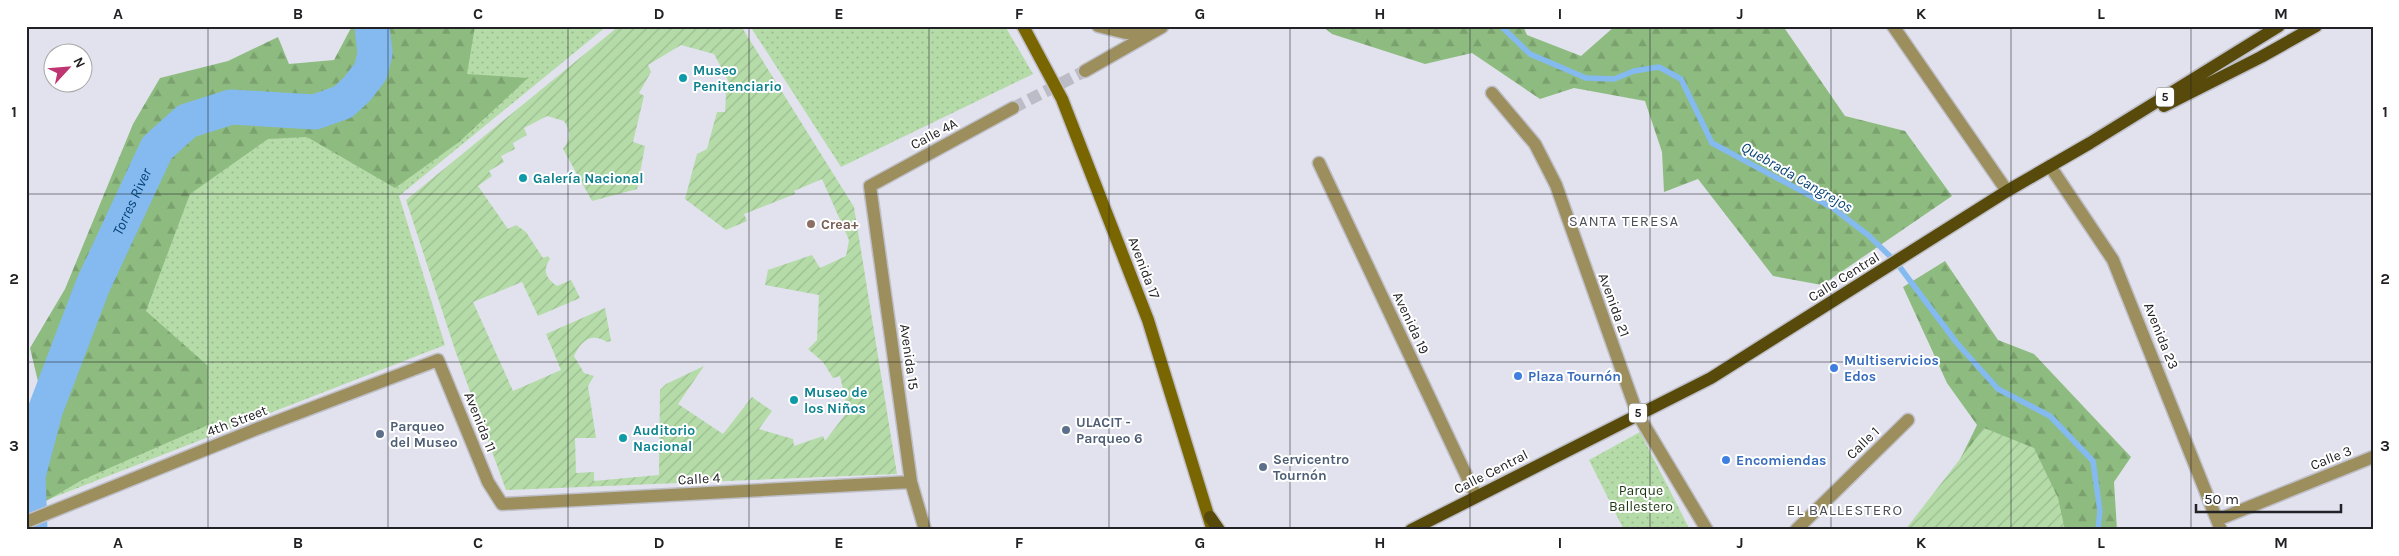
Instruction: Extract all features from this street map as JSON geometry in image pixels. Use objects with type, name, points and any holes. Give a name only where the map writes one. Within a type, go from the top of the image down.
[{"type":"main road","name":"Avenida 17","points":[[1023,26],[1062,99],[1138,294],[1211,523]]},
{"type":"main road","name":"Calle Central","points":[[1411,530],[1637,413],[1711,378],[2007,191],[2090,143],[2279,26]]},
{"type":"main road","points":[[2090,143],[2261,57],[2316,26]]},
{"type":"main road","points":[[1211,523],[1219,530]]},
{"type":"street","points":[[1098,26],[1126,33],[1162,26]]},
{"type":"street","points":[[1085,71],[1162,26]]},
{"type":"street","points":[[1893,26],[2007,191]]},
{"type":"street","name":"Avenida 21","points":[[1492,92],[1535,144],[1556,185],[1637,413],[1707,530]]},
{"type":"street","name":"Calle 4A","points":[[870,186],[1013,108]]},
{"type":"street","name":"Avenida 19","points":[[1319,163],[1476,496]]},
{"type":"street","name":"Avenida 23","points":[[2050,166],[2113,260],[2219,525]]},
{"type":"street","name":"Avenida 15","points":[[870,186],[911,482],[925,530]]},
{"type":"street","name":"Avenida 11","points":[[438,360],[494,495]]},
{"type":"street","name":"4th Street","points":[[26,522],[254,430],[438,360]]},
{"type":"street","name":"Calle 1","points":[[1796,530],[1908,420]]},
{"type":"street","name":"Calle 3","points":[[2219,525],[2373,458]]},
{"type":"street","name":"Calle 4","points":[[494,495],[502,504],[511,505],[911,482]]},
{"type":"green space","points":[[352,26],[475,26],[467,74],[528,78],[459,142],[395,188],[307,137],[268,139],[190,194],[146,311],[208,366],[208,425],[82,480],[29,511],[28,476],[45,411],[30,348],[65,289],[133,124],[160,78],[228,61],[278,37],[289,64],[334,60]]},
{"type":"green space","points":[[382,26],[607,26],[399,196],[445,345],[39,503],[164,156],[328,122]]},
{"type":"green space","points":[[619,26],[741,26],[854,207],[897,474],[506,490],[455,350],[406,200]],"holes":[[[681,45],[714,54],[730,84],[724,87],[726,95],[725,112],[717,112],[707,149],[697,154],[685,199],[726,230],[747,221],[744,214],[795,194],[794,191],[822,179],[849,240],[846,256],[820,268],[812,255],[768,270],[765,285],[819,295],[817,340],[808,349],[823,362],[833,378],[840,376],[848,411],[825,441],[823,436],[794,446],[793,439],[759,429],[772,411],[752,397],[723,434],[678,404],[704,366],[666,384],[660,390],[659,475],[594,481],[594,472],[576,473],[575,438],[596,438],[588,386],[594,376],[584,373],[574,356],[583,342],[591,338],[607,342],[611,341],[605,308],[546,334],[561,370],[513,391],[473,302],[522,282],[538,316],[580,298],[571,280],[557,286],[550,280],[546,274],[546,267],[550,259],[548,256],[543,258],[526,232],[516,225],[508,229],[478,186],[492,176],[489,171],[504,162],[501,156],[515,149],[513,143],[527,135],[524,128],[547,116],[564,121],[569,132],[569,139],[563,149],[592,201],[637,189],[645,146],[633,142],[644,96],[639,93],[651,72],[648,65]]]},
{"type":"green space","points":[[750,26],[1005,26],[1033,74],[841,167]]},
{"type":"green space","points":[[1322,26],[1523,26],[1527,35],[1581,56],[1615,26],[1783,26],[1845,116],[1905,131],[1952,196],[1822,285],[1773,276],[1698,179],[1664,192],[1662,152],[1645,101],[1574,88],[1540,99],[1472,53],[1425,64],[1332,34]]},
{"type":"green space","points":[[1945,261],[1998,340],[2034,354],[2131,457],[2114,482],[2117,530],[2059,530],[1946,488],[1977,425],[1947,383],[1903,287]]},
{"type":"green space","points":[[1984,428],[2034,448],[2058,498],[2065,530],[1905,530]]},
{"type":"green space","name":"Parque Ballestero","points":[[1640,432],[1690,530],[1624,530],[1589,460]]},
{"type":"waterway","name":"Torres River","points":[[30,530],[28,476],[45,411],[93,285],[157,148],[187,121],[231,107],[315,112],[343,102],[357,89],[371,71],[375,53],[372,26]]},
{"type":"waterway","name":"Quebrada Cangrejos","points":[[1501,26],[1530,54],[1586,78],[1614,79],[1634,71],[1659,67],[1681,79],[1712,143],[1833,208],[1868,235],[1896,262],[1956,342],[1998,389],[2050,416],[2093,461],[2100,511],[2098,530]]},
{"type":"tunnel","points":[[1013,108],[1085,71]]},
{"type":"place","name":"Museo Penitenciario","points":[[683,78]]},
{"type":"place","name":"Galería Nacional","points":[[523,178]]},
{"type":"place","name":"Crea+","points":[[811,224]]},
{"type":"place","name":"Multiservicios Edos","points":[[1834,368]]},
{"type":"place","name":"Plaza Tournón","points":[[1518,376]]},
{"type":"place","name":"Museo de los Niños","points":[[794,400]]},
{"type":"place","name":"ULACIT - Parqueo 6","points":[[1066,430]]},
{"type":"place","name":"Parqueo del Museo","points":[[380,434]]},
{"type":"place","name":"Auditorio Nacional","points":[[623,438]]},
{"type":"place","name":"Encomiendas","points":[[1726,460]]},
{"type":"place","name":"Servicentro Tournón","points":[[1263,467]]},
{"type":"district","name":"SANTA TERESA","points":[[1624,221]]},
{"type":"district","name":"EL BALLESTERO","points":[[1845,510]]}]
